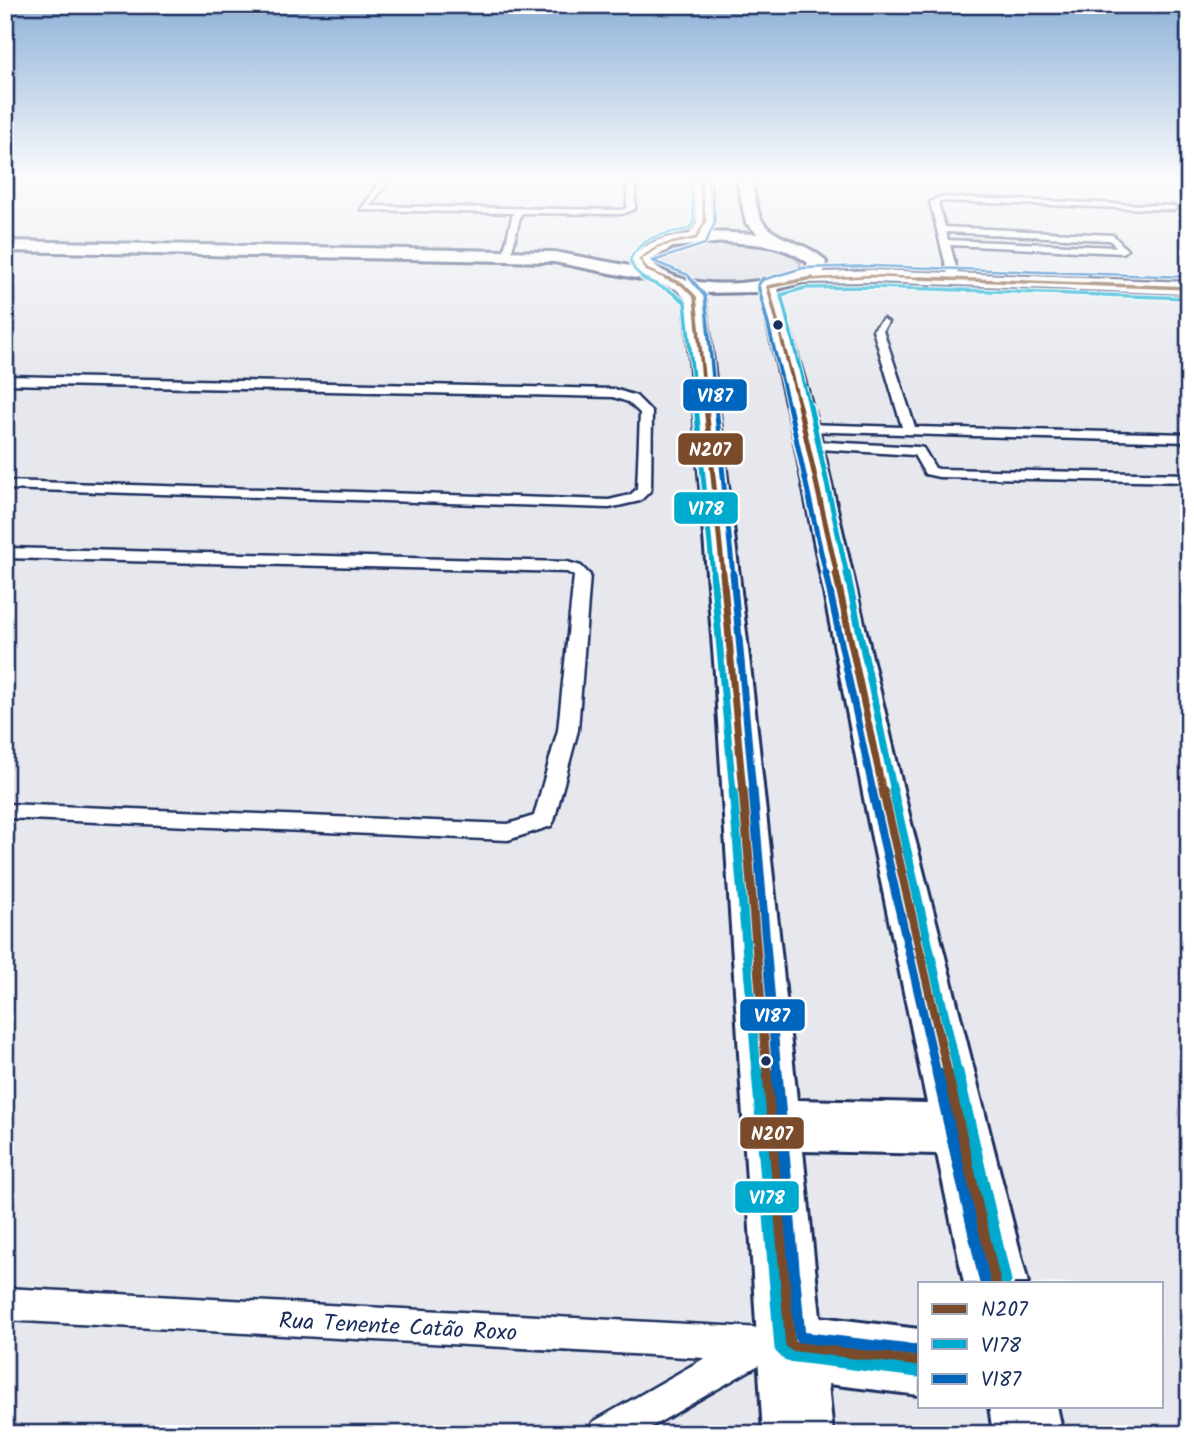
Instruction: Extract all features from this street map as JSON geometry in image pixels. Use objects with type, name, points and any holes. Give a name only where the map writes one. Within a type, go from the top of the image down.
[{"type":"street","points":[[69,247],[554,257],[614,266],[710,288],[872,276],[1189,288]]},
{"type":"street","points":[[554,257],[641,247]]},
{"type":"street","points":[[654,247],[647,250],[640,259],[643,268],[670,280],[695,297],[733,674],[773,1125],[775,1345],[798,1434]]},
{"type":"street","points":[[790,247],[874,270],[954,278]]},
{"type":"street","points":[[786,283],[815,271],[817,262],[809,254]]},
{"type":"street","points":[[786,283],[807,437],[889,819],[996,1282]]},
{"type":"street","points":[[773,1125],[960,1129]]},
{"type":"street","points":[[775,1345],[918,1362]]},
{"type":"street","points":[[1023,1408],[1028,1434]]},
{"type":"lane","points":[[507,255],[509,247]]},
{"type":"lane","points":[[945,247],[954,278]]},
{"type":"lane","points":[[1040,247],[1123,250],[1121,247]]},
{"type":"lane","points":[[883,322],[878,330],[910,432]]},
{"type":"lane","points":[[5,380],[614,393],[632,399],[646,412],[644,490],[635,498],[609,504],[5,485]]},
{"type":"lane","points":[[807,437],[910,432],[1189,438]]},
{"type":"lane","points":[[807,437],[918,451],[930,471],[939,473],[1189,478]]},
{"type":"lane","points":[[5,553],[566,567],[575,569],[582,575],[568,730],[543,821],[526,828],[508,832],[5,811]]},
{"type":"lane","name":"Rua Tenente Catão Roxo","points":[[5,1304],[775,1345]]},
{"type":"lane","points":[[605,1434],[775,1345]]},
{"type":"shaded area","points":[[5,247],[1189,247],[1189,1434],[5,1434]]},
{"type":"shaded area","points":[[681,247],[763,247],[786,253],[801,264],[791,273],[773,280],[705,283],[667,271],[657,261]]},
{"type":"transit line","name":"V178","points":[[637,247],[630,260],[640,276],[685,302],[723,675],[780,1348],[788,1356],[918,1372]]},
{"type":"transit line","name":"N207","points":[[657,247],[640,259],[647,270],[682,284],[695,297],[733,674],[790,1346],[918,1362]]},
{"type":"transit line","name":"V187","points":[[695,247],[653,261],[688,275],[705,296],[743,673],[800,1337],[918,1351]]},
{"type":"transit line","name":"V187","points":[[985,1282],[879,821],[795,430],[758,285],[764,277],[803,268],[872,266],[1189,277]]},
{"type":"transit line","name":"N207","points":[[996,1282],[889,819],[805,428],[768,287],[804,278],[872,276],[1189,288]]},
{"type":"transit line","name":"V178","points":[[1006,1281],[899,817],[815,426],[781,295],[805,288],[872,287],[1189,298]]}]
